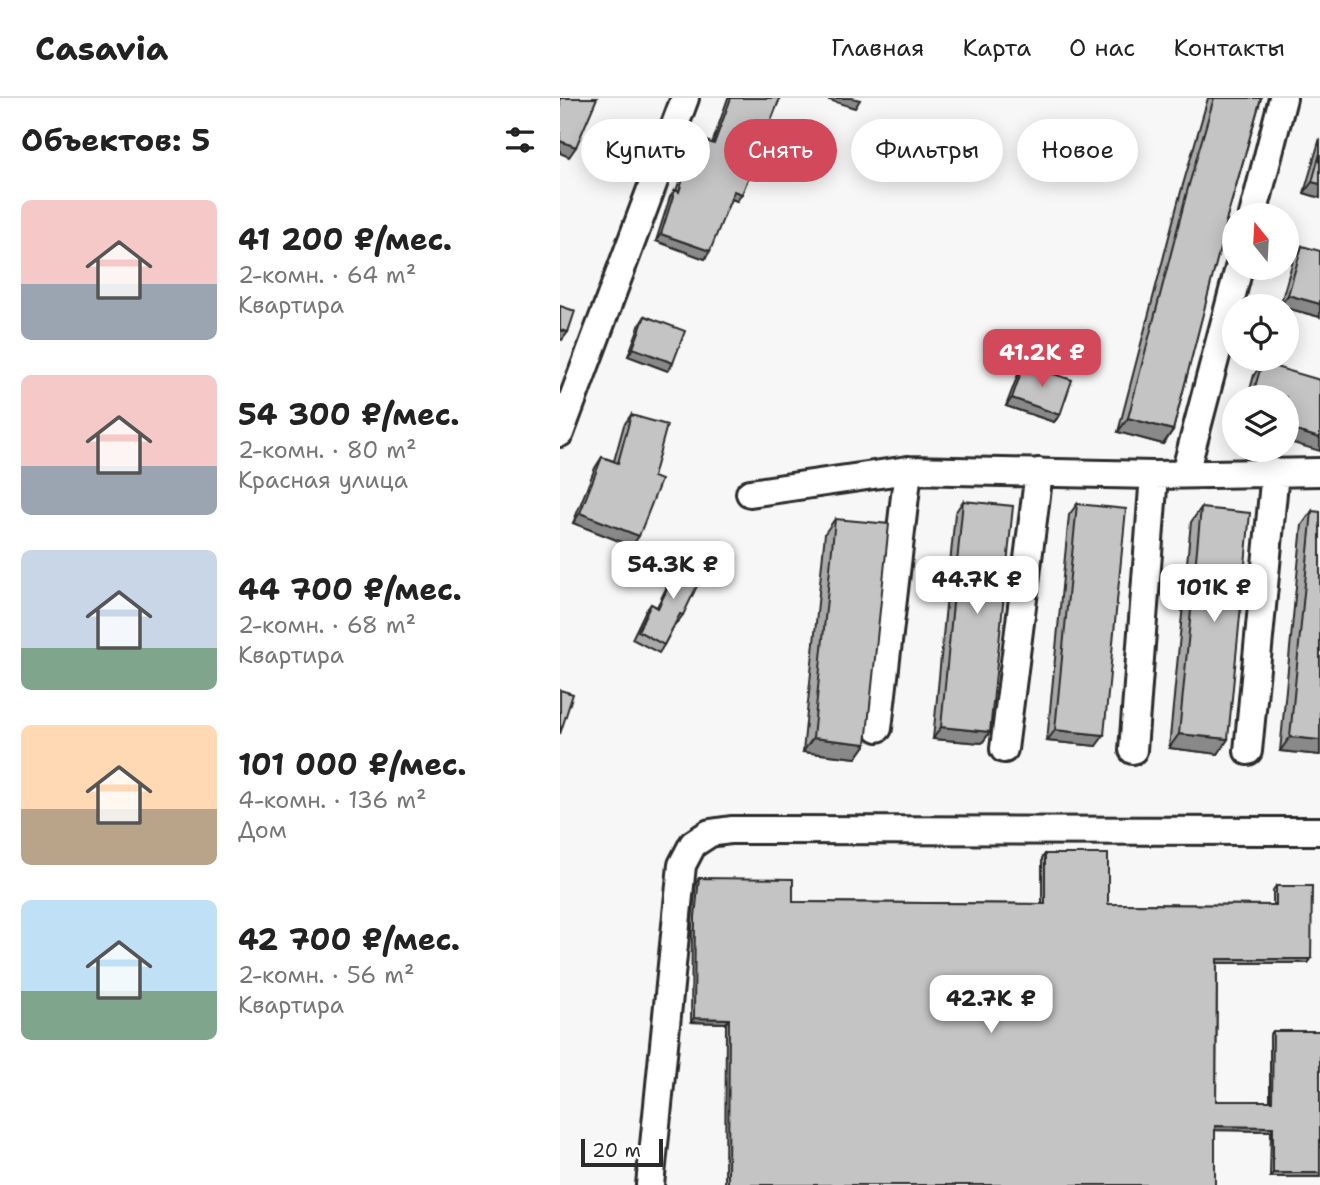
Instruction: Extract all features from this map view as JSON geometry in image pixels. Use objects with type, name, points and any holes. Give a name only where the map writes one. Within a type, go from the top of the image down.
[{"type":"street","points":[[560,433],[685,98]]},
{"type":"street","points":[[1255,203],[1283,98]]},
{"type":"street","points":[[1185,473],[1236,280]]},
{"type":"street","points":[[878,728],[908,470]]},
{"type":"street","points":[[750,493],[908,470],[1154,475],[1320,472]]},
{"type":"street","points":[[1004,749],[1039,472]]},
{"type":"street","points":[[1248,751],[1275,472]]},
{"type":"street","points":[[1133,750],[1154,475]]},
{"type":"street","points":[[650,1185],[682,865],[693,844],[710,833],[731,830],[1320,831]]},
{"type":"building","points":[[560,98],[597,98],[588,119],[581,119],[581,135],[576,147],[560,141]]},
{"type":"building","points":[[731,98],[780,98],[772,119],[724,119],[724,182],[747,182],[742,194],[734,191],[710,251],[661,234],[675,190],[679,192],[682,182],[710,182],[710,142],[714,144]]},
{"type":"building","points":[[1214,98],[1261,98],[1231,203],[1222,203],[1222,240],[1173,430],[1128,418]]},
{"type":"building","points":[[1320,153],[1320,184],[1312,182]]},
{"type":"building","points":[[1302,246],[1320,251],[1320,304],[1299,298],[1299,294],[1288,294],[1292,280],[1299,280]]},
{"type":"building","points":[[560,306],[575,311],[568,332],[560,330]]},
{"type":"building","points":[[645,316],[685,331],[673,363],[633,348]]},
{"type":"building","points":[[1024,364],[1072,380],[1060,415],[1012,398]]},
{"type":"building","points":[[1260,371],[1289,371],[1320,380],[1320,438],[1299,432],[1299,385],[1256,385]]},
{"type":"building","points":[[631,415],[667,425],[653,477],[661,480],[639,536],[580,513],[602,457],[618,463]]},
{"type":"building","points":[[963,501],[1013,506],[990,732],[941,727]]},
{"type":"building","points":[[1077,504],[1126,509],[1104,735],[1055,730]]},
{"type":"building","points":[[1201,508],[1250,513],[1228,739],[1179,734]]},
{"type":"building","points":[[1312,511],[1320,512],[1320,740],[1290,737]]},
{"type":"building","points":[[835,519],[889,524],[866,744],[813,738]]},
{"type":"building","points":[[684,554],[707,565],[683,615],[680,614],[664,645],[638,631],[651,604],[658,608]]},
{"type":"building","points":[[560,690],[573,694],[560,734]]},
{"type":"building","points":[[1045,854],[1108,854],[1108,904],[1276,905],[1276,886],[1312,886],[1311,959],[1217,959],[1216,1101],[1272,1101],[1273,1031],[1320,1031],[1320,1173],[1273,1173],[1273,1127],[1215,1126],[1215,1185],[728,1185],[729,1019],[694,1018],[695,917],[699,878],[793,879],[793,902],[1045,904]]}]
